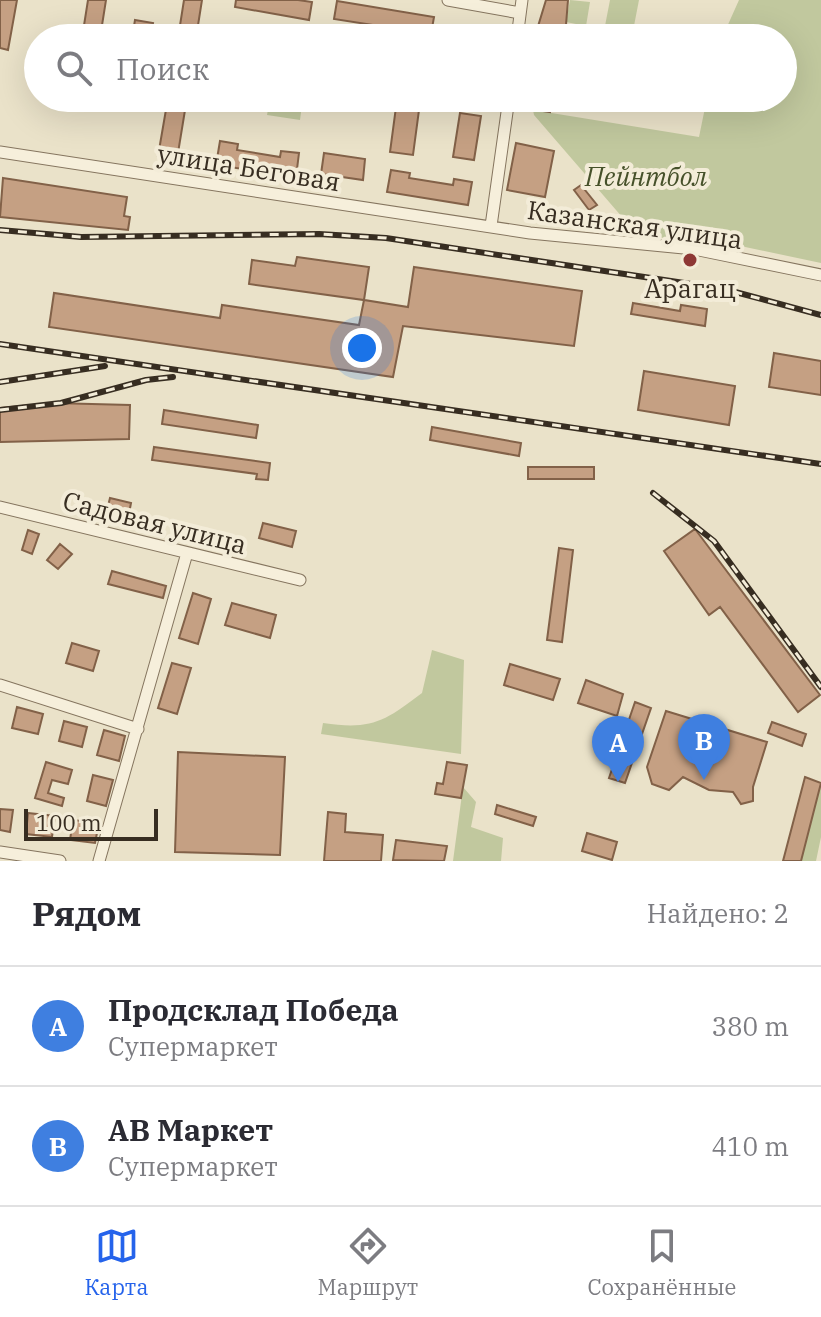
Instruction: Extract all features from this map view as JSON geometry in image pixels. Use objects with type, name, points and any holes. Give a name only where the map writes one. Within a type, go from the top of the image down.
[{"type":"street","points":[[448,0],[520,13]]},
{"type":"street","points":[[519,24],[522,0]]},
{"type":"street","points":[[491,226],[507,112]]},
{"type":"street","name":"улица Беговая","points":[[0,152],[491,226]]},
{"type":"street","name":"Казанская улица","points":[[491,226],[694,249],[821,275]]},
{"type":"street","name":"Садовая улица","points":[[0,507],[300,580]]},
{"type":"street","points":[[99,861],[187,553]]},
{"type":"street","points":[[0,685],[138,729]]},
{"type":"street","points":[[0,852],[60,861]]},
{"type":"green space","points":[[570,0],[590,2],[586,24],[566,22]]},
{"type":"green space","points":[[610,0],[639,0],[634,24],[605,24]]},
{"type":"green space","name":"Пейнтбол","points":[[739,0],[821,0],[821,263],[684,234],[682,242],[635,232],[534,115],[533,112],[545,112],[699,137],[704,112],[797,112],[797,24],[728,24]]},
{"type":"green space","points":[[268,112],[301,112],[300,120],[267,115]]},
{"type":"green space","points":[[432,650],[464,660],[461,754],[321,734],[323,723],[353,725],[376,722],[422,693]]},
{"type":"green space","points":[[821,783],[821,837],[816,861],[801,861]]},
{"type":"green space","points":[[463,787],[476,802],[471,827],[503,838],[501,861],[453,861]]},
{"type":"building","points":[[0,0],[17,0],[8,50],[0,48]]},
{"type":"building","points":[[88,0],[106,0],[102,24],[84,24]]},
{"type":"building","points":[[184,0],[202,0],[198,24],[180,24]]},
{"type":"building","points":[[236,0],[312,2],[309,20],[235,7]]},
{"type":"building","points":[[546,0],[568,0],[566,24],[539,24]]},
{"type":"building","points":[[337,1],[434,17],[433,24],[366,24],[334,19]]},
{"type":"building","points":[[135,20],[153,23],[153,24],[134,24]]},
{"type":"building","points":[[166,112],[185,112],[177,159],[158,156]]},
{"type":"building","points":[[395,112],[419,112],[413,155],[390,152]]},
{"type":"building","points":[[460,113],[481,116],[474,160],[453,157]]},
{"type":"building","points":[[220,141],[238,144],[237,150],[280,157],[281,151],[299,153],[296,177],[216,165]]},
{"type":"building","points":[[516,143],[554,151],[545,197],[507,190]]},
{"type":"building","points":[[324,153],[365,159],[363,180],[321,174]]},
{"type":"building","points":[[391,170],[410,173],[409,178],[453,185],[454,179],[472,182],[468,205],[387,192]]},
{"type":"building","points":[[3,178],[127,197],[124,216],[130,217],[128,230],[0,217]]},
{"type":"building","points":[[581,185],[597,205],[589,210],[574,190]]},
{"type":"building","points":[[297,257],[369,267],[364,300],[249,284],[252,260],[295,266]]},
{"type":"building","points":[[414,267],[582,291],[574,346],[403,326],[393,377],[49,327],[54,293],[220,318],[222,305],[359,325],[364,300],[408,307]]},
{"type":"building","points":[[633,303],[680,311],[681,305],[707,309],[705,326],[631,314]]},
{"type":"building","points":[[774,353],[821,361],[821,395],[769,387]]},
{"type":"building","points":[[644,371],[735,386],[729,425],[638,410]]},
{"type":"building","points":[[53,403],[130,405],[129,439],[0,442],[0,408]]},
{"type":"building","points":[[164,410],[258,425],[256,438],[162,424]]},
{"type":"building","points":[[432,427],[521,443],[519,456],[430,440]]},
{"type":"building","points":[[154,447],[270,463],[268,480],[256,479],[257,474],[152,460]]},
{"type":"building","points":[[528,467],[594,467],[594,479],[528,479]]},
{"type":"building","points":[[110,498],[131,503],[128,519],[106,514]]},
{"type":"building","points":[[263,523],[296,531],[292,547],[259,538]]},
{"type":"building","points":[[695,529],[820,695],[798,712],[720,607],[709,615],[664,551]]},
{"type":"building","points":[[28,530],[39,534],[32,554],[22,550]]},
{"type":"building","points":[[60,544],[72,554],[58,569],[47,560]]},
{"type":"building","points":[[559,548],[573,550],[562,642],[547,640]]},
{"type":"building","points":[[112,571],[166,586],[163,598],[108,584]]},
{"type":"building","points":[[193,593],[211,599],[198,644],[179,638]]},
{"type":"building","points":[[232,603],[276,615],[270,638],[225,625]]},
{"type":"building","points":[[72,643],[99,651],[93,671],[66,663]]},
{"type":"building","points":[[172,663],[191,668],[177,714],[158,708]]},
{"type":"building","points":[[510,664],[560,679],[553,700],[504,685]]},
{"type":"building","points":[[586,680],[623,694],[617,716],[578,703]]},
{"type":"building","points":[[635,702],[651,708],[625,783],[609,778]]},
{"type":"building","points":[[17,707],[43,714],[38,734],[12,728]]},
{"type":"building","points":[[666,711],[767,742],[753,787],[753,801],[741,804],[733,792],[709,790],[683,777],[669,790],[652,784],[647,767]]},
{"type":"building","points":[[64,721],[87,727],[82,747],[59,741]]},
{"type":"building","points":[[772,722],[806,734],[802,746],[768,733]]},
{"type":"building","points":[[104,730],[125,736],[119,761],[97,755]]},
{"type":"building","points":[[178,752],[285,757],[280,855],[175,852]]},
{"type":"building","points":[[46,762],[72,770],[68,784],[52,780],[48,793],[64,798],[62,806],[35,798]]},
{"type":"building","points":[[447,762],[467,765],[461,798],[435,794],[437,783],[443,784]]},
{"type":"building","points":[[93,775],[113,780],[106,806],[87,801]]},
{"type":"building","points":[[805,777],[821,783],[801,861],[783,861]]},
{"type":"building","points":[[497,805],[536,817],[533,826],[495,814]]},
{"type":"building","points":[[0,809],[13,810],[10,832],[0,830]]},
{"type":"building","points":[[328,812],[346,814],[345,832],[383,835],[381,861],[324,861]]},
{"type":"building","points":[[28,813],[55,816],[52,837],[26,834]]},
{"type":"building","points":[[73,820],[99,823],[95,843],[70,840]]},
{"type":"building","points":[[587,833],[617,842],[612,860],[582,851]]},
{"type":"building","points":[[396,840],[447,846],[444,861],[393,860]]},
{"type":"railway","points":[[0,230],[81,237],[319,234],[386,238],[724,289],[821,315]]},
{"type":"railway","points":[[0,344],[821,464]]},
{"type":"railway","points":[[0,382],[105,366]]},
{"type":"railway","points":[[0,410],[61,403],[146,380],[173,377]]},
{"type":"railway","points":[[653,493],[714,541],[821,687]]},
{"type":"place","name":"Арагац","points":[[690,260]]},
{"type":"place","name":"АВ Маркет","points":[[704,780]]},
{"type":"place","name":"Продсклад Победа","points":[[618,782]]}]
